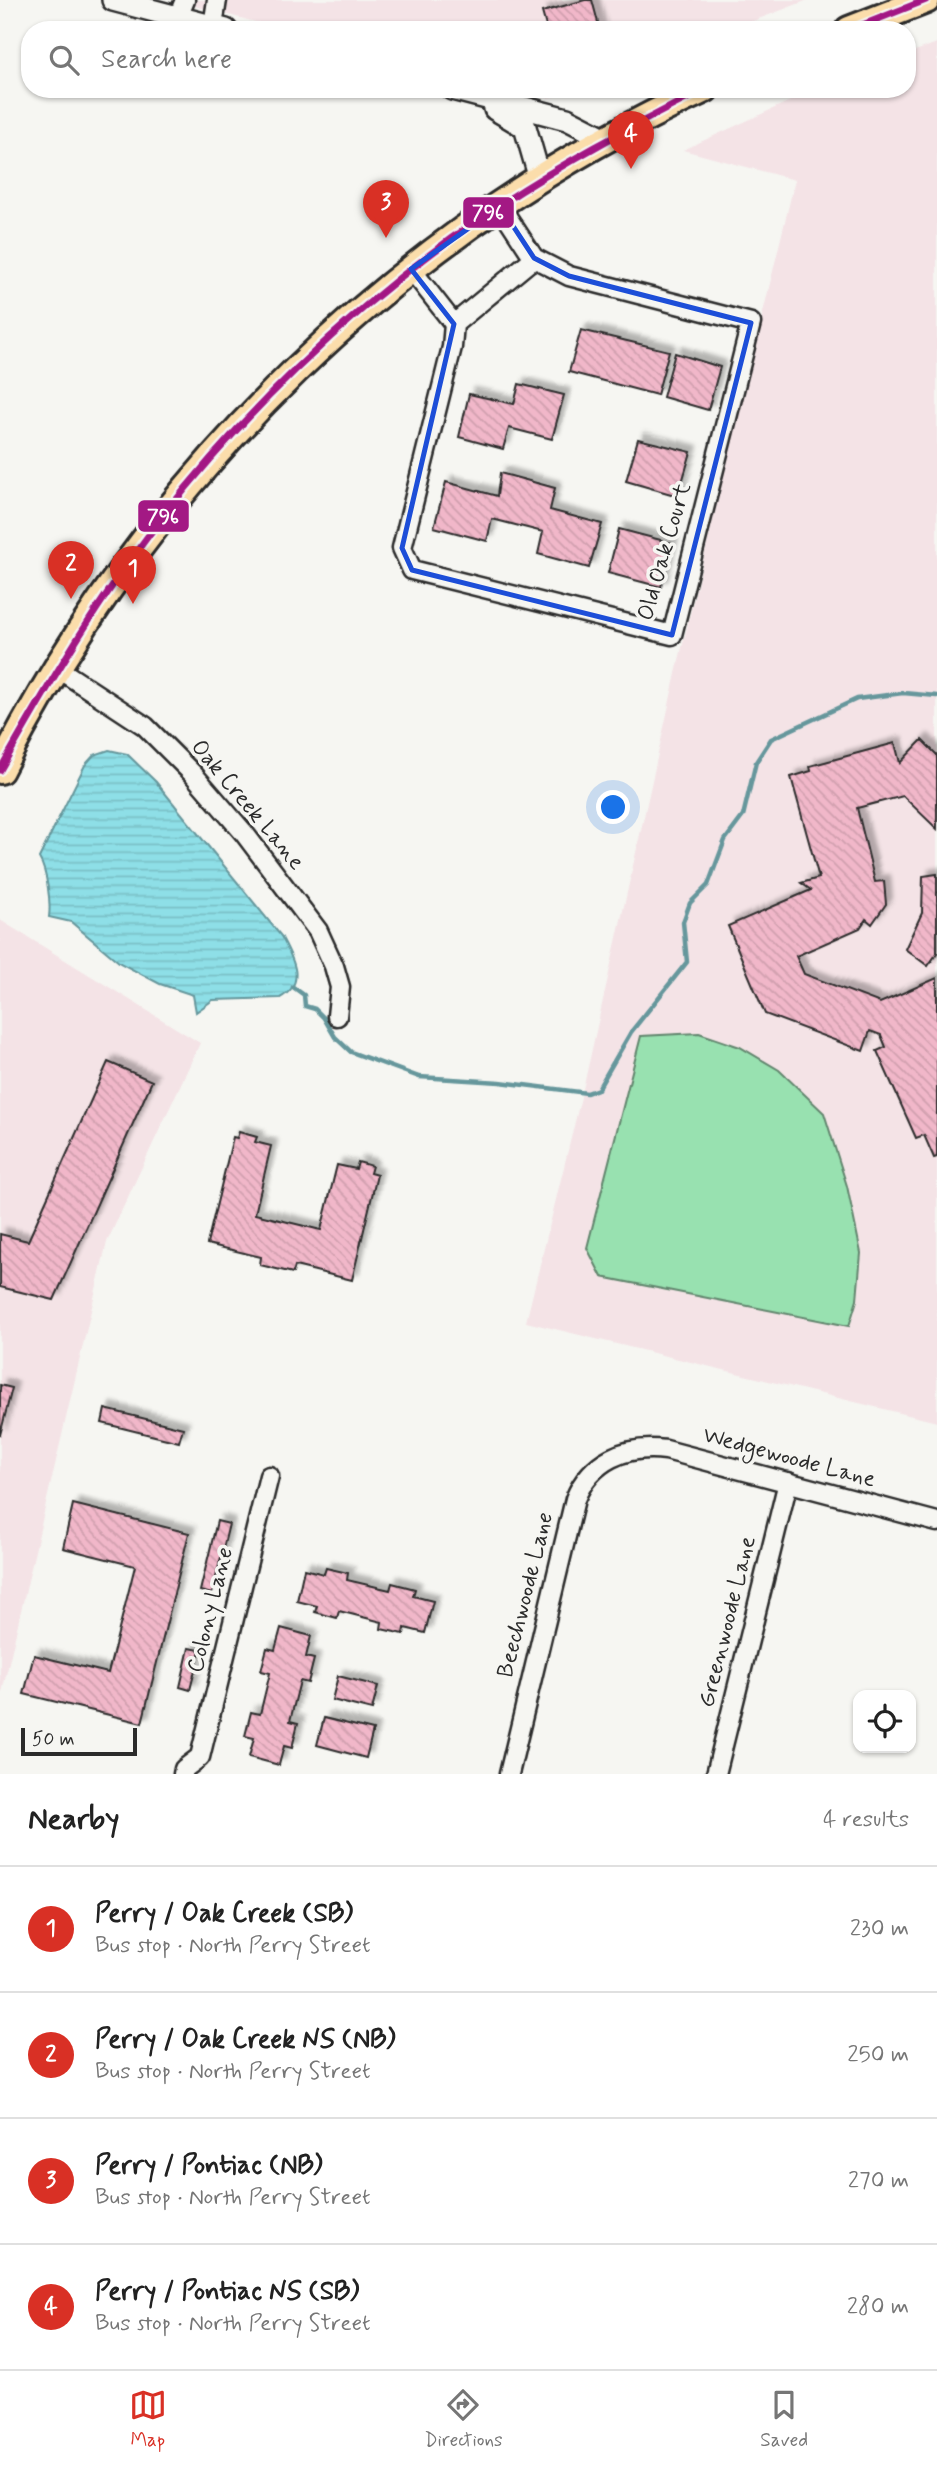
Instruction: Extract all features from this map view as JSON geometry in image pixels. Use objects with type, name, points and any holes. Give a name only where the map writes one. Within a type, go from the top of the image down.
[{"type":"main road","points":[[872,21],[926,0]]},
{"type":"main road","points":[[0,770],[57,668],[148,535],[223,446],[304,362],[411,269],[500,206],[606,139],[687,98]]},
{"type":"street","points":[[113,0],[181,9],[205,21]]},
{"type":"street","points":[[217,0],[218,21]]},
{"type":"street","points":[[473,98],[524,127],[540,179]]},
{"type":"street","points":[[485,98],[567,119],[606,139]]},
{"type":"street","name":"Old Oak Court","points":[[454,324],[452,347],[402,548],[405,560],[412,570],[672,635],[751,323],[569,276],[534,258],[500,206]]},
{"type":"street","points":[[411,269],[454,324],[534,258]]},
{"type":"street","name":"Oak Creek Lane","points":[[57,668],[145,726],[193,774],[244,833],[317,931],[334,966],[340,987],[337,1016]]},
{"type":"street","name":"Wedgewoode Lane","points":[[627,1450],[666,1450],[937,1522]]},
{"type":"street","name":"Beechwoode Lane","points":[[509,1774],[575,1499],[591,1472],[608,1458],[627,1450]]},
{"type":"street","name":"Colony Lane","points":[[200,1757],[269,1476]]},
{"type":"street","name":"Greenwoode Lane","points":[[716,1774],[788,1482]]},
{"type":"street","points":[[183,1774],[184,1769],[200,1757],[208,1774]]},
{"type":"highlighted area","points":[[500,206],[534,258],[569,276],[751,323],[672,635],[412,570],[402,548],[454,324],[411,269]]},
{"type":"shaded area","points":[[172,0],[808,0],[753,21],[252,21]]},
{"type":"shaded area","points":[[937,43],[937,1422],[526,1322],[584,1085],[679,660],[795,180],[683,150],[796,98],[916,98],[916,51]]},
{"type":"shaded area","points":[[0,920],[200,1043],[107,1242],[0,1701]]},
{"type":"green space","points":[[699,1033],[740,1047],[779,1070],[824,1113],[847,1186],[861,1253],[857,1300],[849,1326],[602,1277],[587,1248],[641,1036]]},
{"type":"water","points":[[109,750],[127,754],[156,782],[281,936],[295,969],[294,985],[289,992],[280,998],[213,1000],[196,1012],[193,995],[160,984],[120,963],[71,922],[49,917],[48,887],[39,858],[85,765],[94,755]]},
{"type":"building","points":[[592,0],[598,21],[544,21],[542,12]]},
{"type":"building","points":[[581,330],[669,351],[657,395],[569,372]]},
{"type":"building","points":[[675,353],[720,367],[708,410],[663,397]]},
{"type":"building","points":[[519,384],[564,395],[552,439],[509,428],[503,449],[459,437],[469,394],[514,404]]},
{"type":"building","points":[[638,439],[691,452],[678,496],[626,481]]},
{"type":"building","points":[[500,473],[555,488],[550,510],[602,524],[589,568],[538,554],[543,532],[492,519],[487,541],[434,527],[446,482],[497,496]]},
{"type":"building","points":[[619,529],[672,543],[661,587],[608,573]]},
{"type":"building","points":[[922,740],[937,755],[937,829],[903,796],[857,808],[875,882],[884,881],[886,904],[872,924],[866,919],[860,928],[796,956],[804,974],[880,1003],[937,978],[937,1157],[934,1158],[924,1135],[916,1138],[877,1051],[886,1047],[881,1035],[870,1031],[863,1051],[765,1014],[728,926],[811,890],[801,883],[819,878],[791,777],[811,771],[810,766],[895,743],[900,763]]},
{"type":"building","points":[[937,874],[937,953],[928,966],[905,949],[922,913],[923,876]]},
{"type":"building","points":[[108,1062],[152,1081],[54,1300],[0,1287],[0,1234],[28,1241]]},
{"type":"building","points":[[239,1132],[257,1137],[255,1142],[271,1146],[255,1214],[321,1230],[337,1165],[356,1169],[358,1162],[372,1166],[370,1173],[377,1175],[352,1280],[295,1266],[293,1273],[260,1265],[261,1257],[207,1244],[233,1137],[237,1138]]},
{"type":"building","points":[[0,1385],[12,1388],[0,1435]]},
{"type":"building","points":[[105,1409],[183,1428],[179,1442],[102,1423]]},
{"type":"building","points":[[73,1504],[189,1533],[142,1723],[24,1694],[34,1655],[108,1673],[135,1566],[63,1548]]},
{"type":"building","points":[[217,1521],[229,1524],[212,1594],[200,1591]]},
{"type":"building","points":[[326,1568],[348,1573],[347,1580],[390,1590],[392,1583],[415,1589],[413,1596],[433,1601],[425,1633],[405,1628],[404,1634],[381,1629],[382,1622],[339,1611],[337,1618],[315,1612],[317,1606],[297,1601],[304,1569],[324,1574]]},
{"type":"building","points":[[281,1628],[311,1636],[306,1657],[314,1659],[308,1683],[300,1681],[290,1721],[298,1723],[292,1748],[284,1746],[279,1765],[249,1757],[254,1738],[245,1736],[251,1712],[260,1714],[270,1673],[261,1671],[267,1648],[275,1650]]},
{"type":"building","points":[[189,1648],[200,1650],[190,1690],[180,1687]]},
{"type":"building","points":[[338,1676],[378,1686],[372,1710],[332,1700]]},
{"type":"building","points":[[324,1718],[373,1730],[366,1758],[317,1745]]},
{"type":"waterway","points":[[293,987],[304,995],[305,1006],[315,1009],[335,1037],[351,1052],[419,1077],[500,1082],[587,1093],[598,1089],[631,1032],[687,962],[683,922],[690,903],[708,885],[725,840],[743,816],[756,762],[771,739],[857,699],[903,693],[937,696]]},
{"type":"transit line","name":"796","points":[[873,21],[926,0]]},
{"type":"transit line","name":"796","points":[[0,770],[79,637],[131,559],[208,462],[295,370],[389,286],[489,212],[568,162],[688,98]]},
{"type":"place","name":"Perry / Pontiac NS (SB)","points":[[631,169]]},
{"type":"place","name":"Perry / Pontiac (NB)","points":[[386,238]]},
{"type":"place","name":"Perry / Oak Creek NS (NB)","points":[[71,599]]},
{"type":"place","name":"Perry / Oak Creek (SB)","points":[[133,604]]}]
